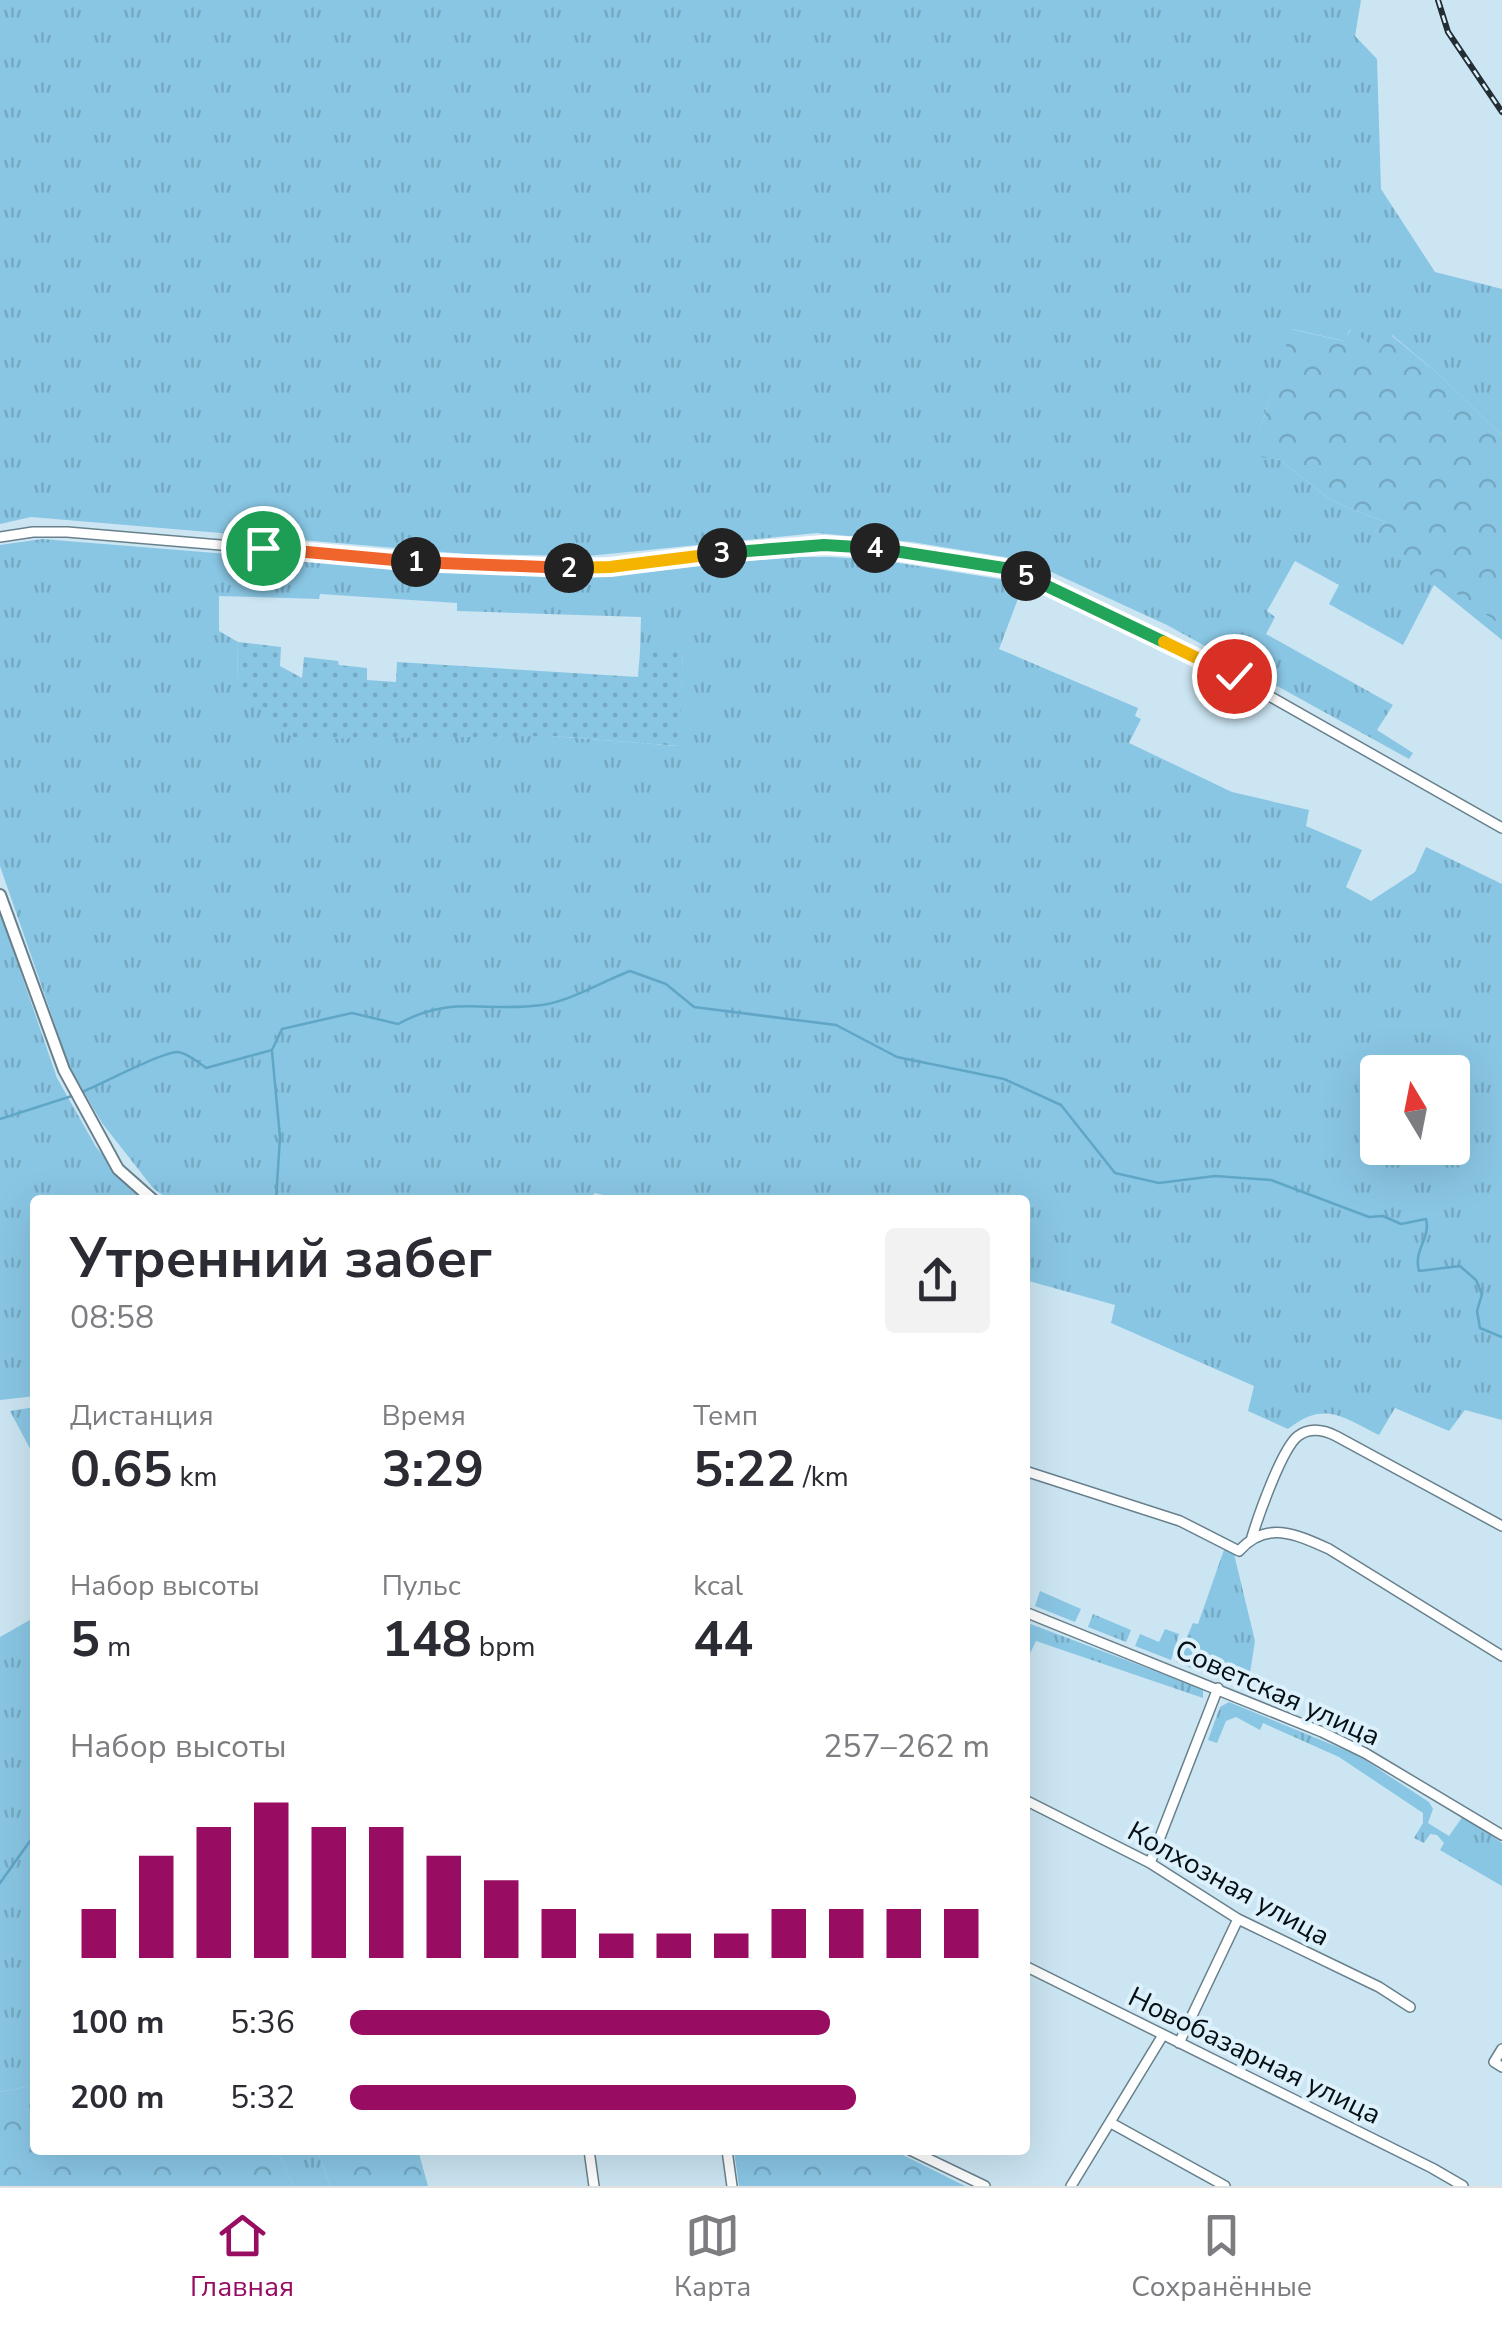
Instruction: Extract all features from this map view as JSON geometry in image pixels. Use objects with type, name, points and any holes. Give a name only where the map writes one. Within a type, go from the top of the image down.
[{"type":"street","points":[[0,537],[67,532],[534,568],[610,567],[824,545],[873,548],[1004,568],[1234,676],[1502,828]]},
{"type":"street","points":[[0,895],[64,1070],[118,1169],[147,1195]]},
{"type":"street","points":[[1030,1472],[1180,1521],[1239,1551],[1252,1537],[1258,1514],[1290,1446],[1298,1436],[1312,1430],[1336,1436],[1502,1526]]},
{"type":"street","points":[[1252,1537],[1277,1532],[1329,1548],[1502,1656]]},
{"type":"street","name":"Советская улица","points":[[1030,1614],[1218,1688],[1365,1753],[1502,1836]]},
{"type":"street","points":[[1150,1863],[1218,1688]]},
{"type":"street","name":"Колхозная улица","points":[[1030,1803],[1150,1863],[1238,1919],[1378,1987],[1410,2008]]},
{"type":"street","points":[[1180,2043],[1238,1919]]},
{"type":"street","name":"Новобазарная улица","points":[[1030,1968],[1463,2186]]},
{"type":"street","points":[[1072,2186],[1163,2035]]},
{"type":"street","points":[[1498,2064],[1502,2049]]},
{"type":"street","points":[[1111,2123],[1225,2186]]},
{"type":"street","points":[[590,2155],[594,2186]]},
{"type":"street","points":[[728,2155],[732,2186]]},
{"type":"street","points":[[920,2155],[984,2186]]},
{"type":"green space","points":[[0,0],[1361,0],[1355,36],[1377,59],[1381,189],[1435,272],[1502,289],[1502,436],[1392,335],[1379,352],[1350,330],[1344,341],[1292,329],[1249,454],[1280,460],[1332,501],[1385,522],[1375,533],[1496,622],[1502,622],[1502,640],[1434,585],[1403,645],[1329,604],[1339,585],[1295,561],[1267,611],[1275,617],[1266,634],[1393,705],[1377,730],[1413,753],[1409,759],[1167,625],[1034,564],[1010,558],[912,542],[817,533],[588,556],[467,554],[31,517],[0,524]]},
{"type":"green space","points":[[1291,329],[1343,341],[1351,330],[1379,351],[1391,335],[1442,377],[1502,436],[1502,622],[1496,622],[1374,534],[1385,522],[1332,501],[1280,460],[1248,455]]},
{"type":"green space","points":[[42,539],[463,573],[636,573],[787,557],[831,557],[880,560],[1024,583],[999,649],[1138,708],[1135,716],[1141,719],[1129,743],[1232,792],[1309,810],[1306,826],[1362,850],[1346,887],[1371,901],[1415,872],[1426,847],[1502,884],[1502,1420],[1465,1410],[1449,1431],[1395,1408],[1379,1435],[1334,1414],[1312,1415],[1288,1429],[1248,1411],[1254,1386],[1111,1323],[1115,1305],[1030,1281],[1030,1195],[162,1195],[102,1123],[70,1068],[0,866],[0,545]],"holes":[[[320,594],[457,603],[457,611],[641,617],[640,651],[683,652],[678,746],[551,736],[237,685],[238,642],[219,631],[219,596],[319,599]]]},
{"type":"green space","points":[[238,642],[281,647],[280,666],[302,678],[304,657],[367,668],[367,680],[396,682],[397,662],[638,677],[640,651],[683,651],[679,746],[551,736],[294,739],[237,685]]},
{"type":"green space","points":[[0,912],[57,1078],[96,1147],[137,1195],[30,1195],[30,1397],[0,1400]]},
{"type":"green space","points":[[30,1408],[30,1449],[10,1411]]},
{"type":"green space","points":[[1225,1547],[1234,1554],[1255,1641],[1249,1679],[1238,1686],[1176,1662],[1193,1623],[1198,1624]]},
{"type":"green space","points":[[1040,1591],[1081,1609],[1075,1622],[1035,1606]]},
{"type":"green space","points":[[1093,1614],[1131,1630],[1126,1642],[1088,1627]]},
{"type":"green space","points":[[30,1620],[30,2086],[0,2092],[0,1637]]},
{"type":"green space","points":[[1030,1624],[1203,1689],[1203,1698],[1036,1641],[1030,1654]]},
{"type":"green space","points":[[1165,1629],[1179,1634],[1171,1660],[1135,1646],[1140,1634],[1159,1642]]},
{"type":"green space","points":[[1229,1702],[1357,1755],[1429,1802],[1433,1809],[1428,1823],[1449,1836],[1463,1816],[1502,1843],[1502,1886],[1440,1850],[1444,1843],[1437,1835],[1430,1834],[1424,1843],[1414,1838],[1423,1823],[1423,1813],[1339,1757],[1263,1723],[1260,1730],[1236,1717],[1226,1721],[1217,1743],[1208,1740],[1220,1707]]},
{"type":"green space","points":[[30,2086],[30,2155],[279,2155],[294,2186],[0,2186],[0,2092]]},
{"type":"green space","points":[[279,2155],[319,2155],[330,2186],[294,2186]]},
{"type":"green space","points":[[319,2155],[419,2155],[428,2186],[330,2186]]},
{"type":"green space","points":[[735,2155],[903,2155],[965,2186],[739,2186]]},
{"type":"waterway","points":[[82,1092],[171,1053],[185,1054],[206,1068],[272,1050],[282,1029],[352,1013],[398,1024],[452,1007],[542,1005],[630,971],[666,984],[694,1007],[836,1025],[897,1057],[1004,1079],[1061,1105],[1115,1173],[1159,1183],[1215,1176],[1271,1180],[1369,1217],[1383,1216],[1401,1224],[1426,1219],[1419,1271],[1460,1266],[1476,1280],[1482,1294],[1477,1311],[1480,1328],[1502,1337]]},
{"type":"waterway","points":[[272,1052],[280,1137],[276,1195]]},
{"type":"waterway","points":[[0,1119],[75,1095]]},
{"type":"waterway","points":[[0,1883],[30,1841]]},
{"type":"railway","points":[[1438,0],[1448,32],[1502,112]]},
{"type":"route","points":[[263,548],[534,568],[610,567],[776,547],[873,548],[1016,572],[1234,676]]}]
